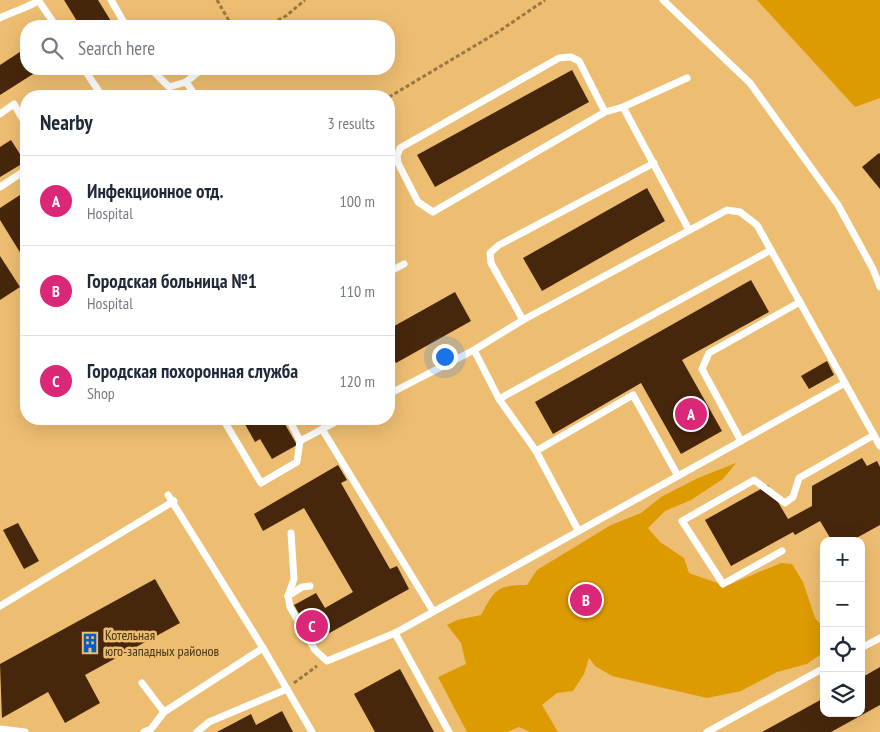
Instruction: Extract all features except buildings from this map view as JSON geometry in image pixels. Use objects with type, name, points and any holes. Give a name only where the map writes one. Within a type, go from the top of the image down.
[{"type":"lane","points":[[0,18],[13,11],[28,8],[38,0],[52,20]]},
{"type":"lane","points":[[111,0],[123,20]]},
{"type":"lane","points":[[663,0],[750,83],[838,205],[873,269],[880,287]]},
{"type":"lane","points":[[606,112],[579,60],[571,57],[559,58],[400,148],[397,156],[398,163],[418,202],[434,212],[606,112],[623,107],[687,78]]},
{"type":"lane","points":[[88,75],[98,90]]},
{"type":"lane","points":[[157,75],[169,87],[186,82],[195,75]]},
{"type":"lane","points":[[186,82],[191,90]]},
{"type":"lane","points":[[0,114],[14,104],[20,114]]},
{"type":"lane","points":[[623,107],[689,230]]},
{"type":"lane","points":[[523,320],[491,263],[490,253],[499,245],[654,163]]},
{"type":"lane","points":[[0,187],[20,174]]},
{"type":"lane","points":[[395,391],[474,350],[523,320],[727,210],[740,212],[757,225],[880,446]]},
{"type":"lane","points":[[500,400],[771,250]]},
{"type":"lane","points":[[395,269],[404,264]]},
{"type":"lane","points":[[741,441],[702,369],[705,361],[709,353],[800,302]]},
{"type":"lane","points":[[474,350],[500,400],[536,451],[578,530]]},
{"type":"lane","points":[[291,532],[294,579],[288,596],[290,607],[315,650],[327,661],[395,633],[845,383]]},
{"type":"lane","points":[[536,451],[633,395],[678,476]]},
{"type":"lane","points":[[226,425],[260,483],[297,462],[300,441],[292,425]]},
{"type":"lane","points":[[300,441],[330,425]]},
{"type":"lane","points":[[322,429],[433,611]]},
{"type":"lane","points":[[782,551],[723,584],[682,521],[754,480],[785,503],[793,497],[799,478],[874,435]]},
{"type":"lane","points":[[0,606],[171,498],[312,732]]},
{"type":"lane","points":[[288,596],[302,587],[310,586]]},
{"type":"lane","points":[[395,633],[449,732]]},
{"type":"lane","points":[[865,646],[880,638]]},
{"type":"lane","points":[[144,732],[150,729],[164,712],[263,648]]},
{"type":"lane","points":[[707,732],[820,670]]},
{"type":"lane","points":[[142,683],[164,712]]},
{"type":"lane","points":[[197,732],[208,722],[287,689]]},
{"type":"lane","points":[[0,729],[25,732]]},
{"type":"path","points":[[217,0],[229,20]]},
{"type":"path","points":[[278,20],[286,16],[305,0]]},
{"type":"path","points":[[395,93],[498,32],[545,0]]},
{"type":"path","points":[[287,689],[327,661]]},
{"type":"shaded area","points":[[757,0],[880,0],[880,98],[855,107]]},
{"type":"shaded area","points":[[736,463],[723,479],[691,500],[665,511],[648,528],[660,542],[684,558],[689,573],[726,586],[781,563],[792,564],[803,582],[815,618],[820,624],[820,655],[807,664],[777,672],[741,691],[707,698],[612,676],[595,666],[589,658],[584,674],[573,691],[557,693],[542,705],[558,732],[530,732],[519,727],[507,732],[467,732],[438,677],[466,664],[461,643],[447,625],[457,620],[481,615],[490,599],[498,590],[509,586],[527,585],[537,570],[611,525],[641,513],[661,497],[698,478]]},
{"type":"place","name":"Инфекционное отд.","points":[[691,414]]},
{"type":"place","name":"Городская больница №1","points":[[586,600]]},
{"type":"place","name":"Городская похоронная служба","points":[[312,626]]},
{"type":"place","name":"Котельная юго-западных районов","points":[[90,643]]}]
